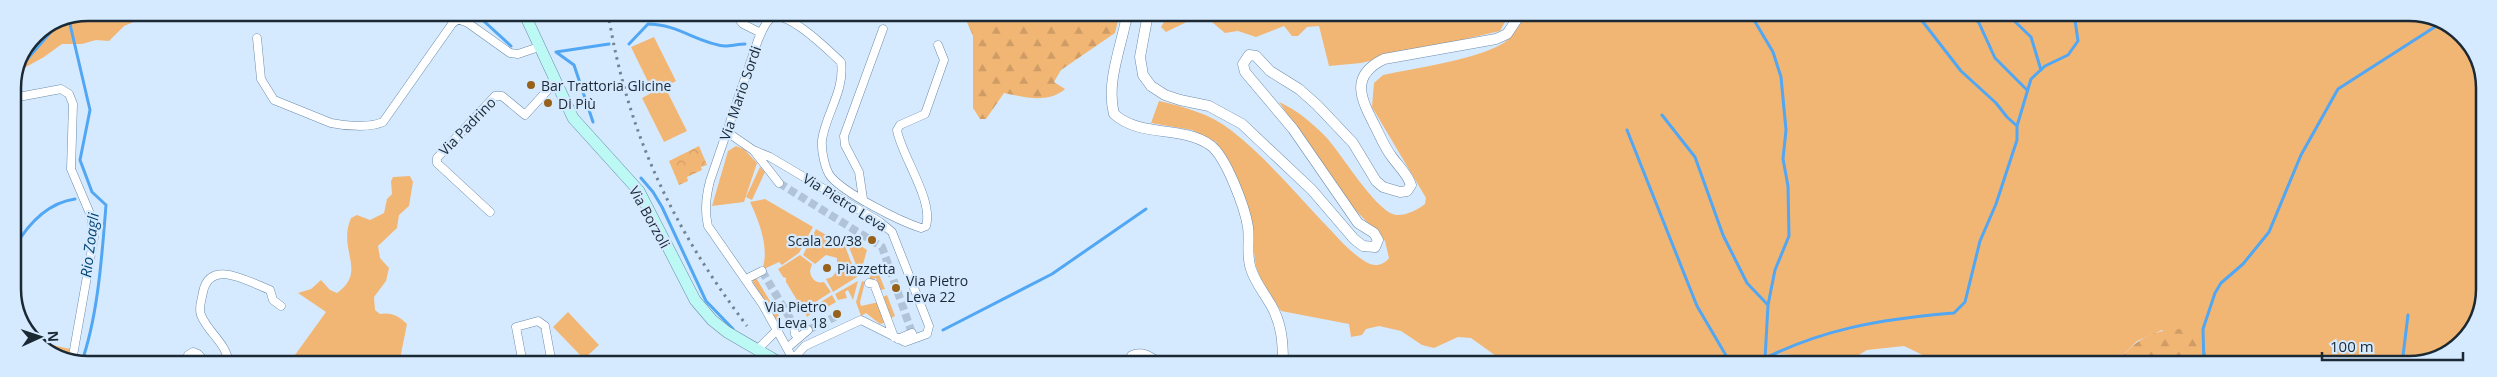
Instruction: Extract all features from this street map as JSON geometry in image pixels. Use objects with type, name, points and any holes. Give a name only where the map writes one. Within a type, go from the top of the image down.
[{"type":"main road","name":"Via Borzoli","points":[[528,21],[554,83],[573,118],[638,191],[698,304],[721,328],[757,350],[774,356]]},
{"type":"street","points":[[257,38],[261,79],[274,100],[331,123],[375,124],[385,120],[456,21]]},
{"type":"street","points":[[463,21],[510,53],[518,54],[539,47]]},
{"type":"street","points":[[741,21],[761,32]]},
{"type":"street","name":"Via Mario Sordi","points":[[768,21],[761,32],[706,197],[706,216],[708,226],[746,279],[778,329],[789,356]]},
{"type":"street","name":"Via Mario Sordi","points":[[789,21],[796,23],[841,62],[843,74],[841,85],[822,140],[824,156],[830,176],[863,199],[903,222],[921,228],[926,226],[928,220],[917,177],[897,130],[900,125],[925,114],[944,60],[938,45]]},
{"type":"street","points":[[1126,21],[1112,86],[1111,104],[1114,114],[1133,127],[1190,135],[1211,146],[1223,160],[1248,227],[1248,255],[1254,278],[1272,306],[1280,324],[1283,356]]},
{"type":"street","points":[[1147,21],[1140,57],[1143,75],[1151,86],[1165,95],[1209,106],[1242,124],[1312,190],[1354,239],[1363,246],[1375,247],[1378,240],[1374,233],[1358,223],[1293,129],[1245,72],[1243,64],[1246,59],[1249,55],[1256,56],[1270,71],[1299,89],[1353,143],[1376,181],[1391,192],[1400,192],[1407,190],[1411,186],[1409,178],[1390,156],[1360,95],[1363,76],[1372,65],[1384,59],[1501,37],[1511,30],[1516,21]]},
{"type":"street","points":[[863,199],[859,172],[845,145],[844,136],[883,29]]},
{"type":"street","name":"Via Padrino","points":[[490,212],[437,163],[437,158],[495,96],[502,96],[525,115],[554,83]]},
{"type":"street","points":[[21,96],[61,89],[69,94],[73,104],[71,169],[90,216],[94,237],[73,354]]},
{"type":"street","name":"Via Pietro Leva","points":[[727,132],[753,150],[791,169],[880,222],[892,232],[929,326],[927,334],[905,342],[896,338]]},
{"type":"street","points":[[753,150],[779,183]]},
{"type":"street","points":[[746,279],[762,271]]},
{"type":"street","points":[[227,356],[226,350],[201,316],[200,306],[206,280],[211,276],[229,275],[270,290],[273,300],[281,306]]},
{"type":"street","points":[[869,283],[874,284],[896,338]]},
{"type":"street","points":[[796,356],[805,346],[861,320],[896,338],[912,332]]},
{"type":"street","points":[[522,356],[516,326],[538,321],[545,326],[551,356]]},
{"type":"street","points":[[794,328],[795,334],[800,337]]},
{"type":"street","points":[[757,350],[778,329]]},
{"type":"street","points":[[787,348],[808,330]]},
{"type":"street","points":[[188,356],[192,352],[200,356]]},
{"type":"street","points":[[1132,356],[1140,354],[1144,356]]},
{"type":"green space","points":[[88,21],[136,21],[124,26],[109,41],[96,40],[82,44],[62,44],[26,67],[26,63],[41,41],[63,26]]},
{"type":"green space","points":[[966,21],[1118,21],[1115,33],[1061,70],[1054,82],[1065,89],[1051,97],[1044,98],[1004,93],[986,119],[980,119],[973,108],[973,36]]},
{"type":"green space","points":[[1189,21],[1166,32],[1161,27],[1164,22]]},
{"type":"green space","points":[[1211,21],[1506,21],[1500,31],[1361,63],[1329,66],[1319,26],[1307,27],[1298,36],[1292,36],[1284,26],[1256,37],[1238,31],[1225,33]]},
{"type":"green space","points":[[1521,21],[2409,21],[2426,24],[2438,28],[2459,44],[2471,63],[2474,75],[2476,88],[2476,289],[2472,310],[2467,322],[2453,339],[2434,351],[2409,356],[2203,356],[2162,330],[2137,341],[2122,356],[1925,356],[1904,346],[1867,350],[1857,356],[1779,354],[1767,356],[1496,356],[1471,338],[1458,337],[1434,348],[1422,345],[1401,331],[1379,326],[1366,329],[1362,335],[1351,337],[1349,324],[1281,311],[1261,280],[1256,266],[1250,224],[1234,171],[1216,142],[1192,130],[1151,123],[1159,101],[1197,112],[1224,125],[1267,163],[1354,253],[1369,264],[1381,264],[1389,258],[1385,241],[1343,197],[1279,102],[1304,117],[1325,136],[1369,194],[1379,204],[1389,212],[1397,215],[1409,213],[1425,204],[1426,198],[1372,107],[1374,83],[1383,75],[1460,59],[1489,50],[1508,39]]},
{"type":"green space","points":[[654,37],[676,81],[665,87],[687,131],[664,142],[642,98],[653,92],[631,47]]},
{"type":"green space","points":[[699,146],[707,165],[701,167],[702,170],[687,177],[688,181],[679,185],[669,161]]},
{"type":"green space","points":[[736,146],[744,149],[757,163],[744,202],[712,206],[728,151]]},
{"type":"green space","points":[[760,167],[765,172],[752,200],[746,197]]},
{"type":"green space","points":[[410,176],[413,182],[409,206],[399,215],[397,228],[378,246],[380,258],[389,268],[386,281],[374,297],[375,310],[380,314],[395,315],[407,324],[401,356],[295,356],[326,312],[298,293],[311,289],[321,280],[330,290],[337,293],[346,285],[350,277],[351,268],[347,241],[351,218],[357,215],[370,220],[384,213],[387,199],[392,194],[391,181],[393,177]]},
{"type":"green space","points":[[765,199],[813,227],[799,253],[782,265],[779,262],[762,270],[765,253],[764,244],[760,226],[750,202]]},
{"type":"green space","points":[[816,229],[845,246],[857,277],[833,292],[826,279],[832,277],[837,271],[837,258],[826,255],[815,264],[803,255]]},
{"type":"green space","points":[[849,238],[867,250],[860,275],[847,242]]},
{"type":"green space","points":[[800,255],[812,264],[810,271],[813,279],[816,282],[824,282],[831,292],[803,310],[786,282],[786,278],[783,277],[778,269]]},
{"type":"green space","points":[[876,267],[885,289],[881,290],[876,278],[870,280],[870,269]]},
{"type":"green space","points":[[755,276],[782,321],[779,324],[751,279]]},
{"type":"green space","points":[[858,281],[853,300],[848,290],[845,292],[847,298],[838,300],[835,294]]},
{"type":"green space","points":[[862,281],[865,282],[860,302],[861,306],[879,302],[887,322],[880,324],[866,313],[861,316],[856,302]]},
{"type":"green space","points":[[832,295],[836,302],[819,312],[816,310],[807,317],[805,312]]},
{"type":"green space","points":[[887,295],[895,316],[891,318],[883,297]]},
{"type":"green space","points":[[568,312],[599,345],[587,356],[581,356],[553,327]]},
{"type":"green space","points":[[2180,329],[2198,337],[2204,345],[2206,356],[2122,356],[2136,343],[2150,335]]},
{"type":"green space","points":[[52,345],[70,349],[69,353]]},
{"type":"waterway","points":[[484,21],[511,46]]},
{"type":"waterway","points":[[1755,21],[1773,52],[1781,77],[1786,130],[1783,159],[1788,186],[1789,236],[1775,270],[1768,305],[1765,356]]},
{"type":"waterway","points":[[1922,21],[1961,71],[1996,103],[2017,126]]},
{"type":"waterway","points":[[1977,21],[1995,58],[2027,90]]},
{"type":"waterway","points":[[2014,21],[2031,37],[2041,70]]},
{"type":"waterway","points":[[1770,356],[1802,342],[1851,328],[1901,319],[1954,313],[1965,302],[1980,241],[1996,204],[2017,140],[2017,126],[2031,79],[2045,66],[2068,55],[2078,41],[2075,21]]},
{"type":"waterway","name":"Rio Zoagli","points":[[70,24],[90,110],[80,160],[92,192],[106,205],[101,265],[95,306],[84,356]]},
{"type":"waterway","points":[[629,44],[648,24],[669,27],[715,44],[725,46],[745,44]]},
{"type":"waterway","points":[[2204,356],[2203,329],[2215,293],[2221,283],[2243,264],[2269,232],[2301,155],[2338,89],[2435,27]]},
{"type":"waterway","points":[[31,55],[47,36]]},
{"type":"waterway","points":[[556,52],[609,44]]},
{"type":"waterway","points":[[556,52],[574,65],[593,122]]},
{"type":"waterway","points":[[1662,115],[1695,157],[1723,235],[1747,283],[1767,304]]},
{"type":"waterway","points":[[1627,130],[1697,306],[1726,356]]},
{"type":"waterway","points":[[641,178],[653,192],[662,207],[706,301],[733,329]]},
{"type":"waterway","points":[[21,238],[32,223],[47,210],[65,201],[75,199]]},
{"type":"waterway","points":[[943,330],[1052,274],[1146,209]]},
{"type":"waterway","points":[[2403,356],[2408,315]]},
{"type":"tunnel","points":[[779,183],[882,247],[912,333]]},
{"type":"tunnel","points":[[762,271],[794,328]]},
{"type":"tunnel","points":[[808,330],[835,317]]},
{"type":"railway","points":[[610,21],[628,100],[641,140],[657,178],[697,253],[747,326]]},
{"type":"place","name":"Bar Trattoria Glicine","points":[[531,85]]},
{"type":"place","name":"Di Più","points":[[548,103]]},
{"type":"place","name":"Scala 20/38","points":[[872,240]]},
{"type":"place","name":"Piazzetta","points":[[827,268]]},
{"type":"place","name":"Via Pietro Leva 22","points":[[896,288]]},
{"type":"place","name":"Via Pietro Leva 18","points":[[837,314]]}]
